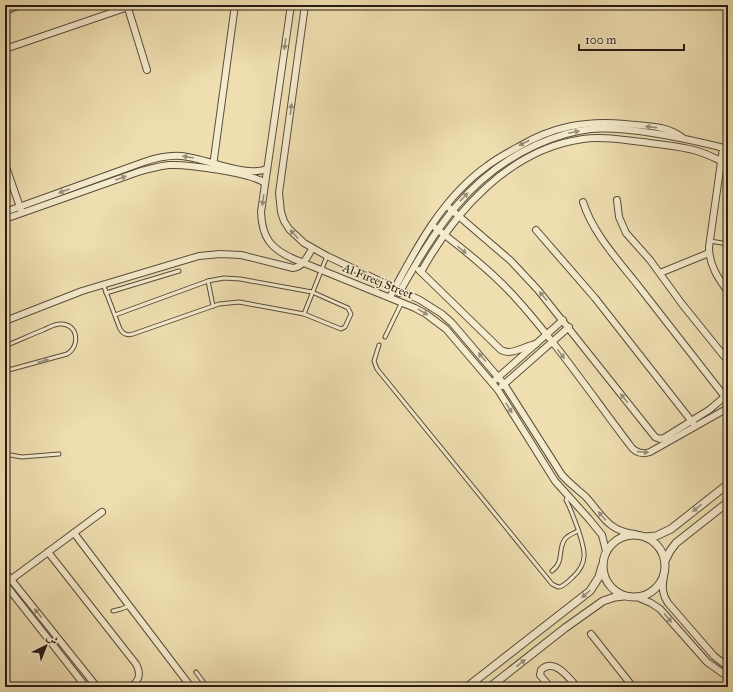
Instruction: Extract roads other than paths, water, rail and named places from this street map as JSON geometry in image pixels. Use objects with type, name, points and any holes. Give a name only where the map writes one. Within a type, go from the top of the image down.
[{"type":"street","points":[[5,11],[20,5]]},
{"type":"street","points":[[5,49],[127,6],[134,5]]},
{"type":"street","points":[[213,170],[235,5]]},
{"type":"street","name":"Al Fireej Street","points":[[291,5],[261,212],[264,233],[269,242],[285,255],[396,299],[426,314],[446,329],[498,390],[555,481],[589,518],[602,535],[606,551]]},
{"type":"street","name":"Al Fireej Street","points":[[305,5],[279,193],[279,202],[284,221],[296,237],[312,249],[432,307],[447,318],[461,332],[504,384],[562,475],[612,526],[623,533],[635,534]]},
{"type":"street","points":[[127,6],[148,70]]},
{"type":"street","points":[[396,299],[410,260],[432,225],[463,187],[479,172],[554,130],[573,125],[594,123],[614,123],[661,128],[672,131],[686,140],[726,148],[721,161],[709,241],[709,253],[714,271],[728,292]]},
{"type":"street","points":[[422,272],[444,235],[481,192],[509,169],[540,152],[572,141],[602,138],[674,146],[699,151],[728,164]]},
{"type":"street","points":[[398,290],[416,266],[452,210],[482,179],[513,153]]},
{"type":"street","points":[[5,220],[21,210],[158,158],[171,156],[189,157],[248,171],[259,172],[267,169]]},
{"type":"street","points":[[5,164],[21,210]]},
{"type":"street","points":[[139,164],[141,171]]},
{"type":"street","points":[[5,212],[21,210],[160,166],[178,165],[213,170],[252,177],[265,183]]},
{"type":"street","points":[[617,200],[619,217],[626,233],[660,273],[682,304],[728,361]]},
{"type":"street","points":[[432,225],[499,282],[517,300],[552,342],[634,450],[642,453],[650,452],[694,423],[727,396],[612,252],[586,213],[583,202]]},
{"type":"street","points":[[447,206],[511,261],[538,290],[569,327],[655,437],[662,438],[728,408]]},
{"type":"street","points":[[536,230],[595,298],[694,423]]},
{"type":"street","points":[[5,321],[70,295],[189,258],[210,254],[241,256],[290,268],[296,268],[303,263],[312,249]]},
{"type":"street","points":[[660,273],[709,253]]},
{"type":"street","points":[[410,260],[501,350],[510,353],[536,344]]},
{"type":"street","points":[[492,383],[563,320]]},
{"type":"street","points":[[498,390],[569,327]]},
{"type":"street","points":[[555,481],[562,475]]},
{"type":"street","points":[[646,537],[656,536],[671,529],[728,484]]},
{"type":"street","points":[[570,498],[580,492]]},
{"type":"street","points":[[665,561],[676,544],[728,502]]},
{"type":"street","points":[[86,687],[5,584],[102,512]]},
{"type":"street","points":[[74,533],[191,687]]},
{"type":"street","points":[[467,687],[590,591],[599,577],[606,551],[611,544],[618,538],[635,534],[646,537],[659,546],[662,551],[665,561],[662,587],[663,596],[714,656],[728,666]]},
{"type":"street","points":[[48,552],[136,664],[139,670],[139,677],[136,684],[131,687]]},
{"type":"street","points":[[603,560],[603,572],[608,583],[616,591],[627,596]]},
{"type":"street","points":[[5,572],[97,687]]},
{"type":"street","points":[[637,597],[650,593],[660,583],[664,576]]},
{"type":"street","points":[[490,687],[565,628],[603,601],[615,597],[627,596],[637,597],[660,609],[707,662],[728,677]]},
{"type":"street","points":[[591,634],[633,687]]},
{"type":"street","points":[[550,687],[540,675],[543,668],[552,667],[560,669],[577,687]]},
{"type":"lane","points":[[709,241],[728,244]]},
{"type":"lane","points":[[304,314],[327,256]]},
{"type":"lane","points":[[106,293],[179,271]]},
{"type":"lane","points":[[103,284],[121,332],[130,335],[213,306],[226,303],[239,302],[304,314],[341,329],[345,327],[351,312],[348,308],[312,292],[240,279],[224,278],[208,281],[115,315]]},
{"type":"lane","points":[[208,281],[213,306]]},
{"type":"lane","points":[[385,337],[396,299]]},
{"type":"lane","points":[[5,346],[59,324],[72,328],[77,337],[75,347],[67,354],[5,371]]},
{"type":"lane","points":[[379,345],[374,361],[377,369],[556,587],[560,587],[576,574],[582,565],[584,558],[584,550],[571,510],[566,500],[570,498]]},
{"type":"lane","points":[[5,454],[22,456],[59,454]]},
{"type":"lane","points":[[552,571],[560,562],[561,548],[564,541],[578,531]]},
{"type":"lane","points":[[113,611],[129,606]]},
{"type":"lane","points":[[196,672],[207,687]]}]
